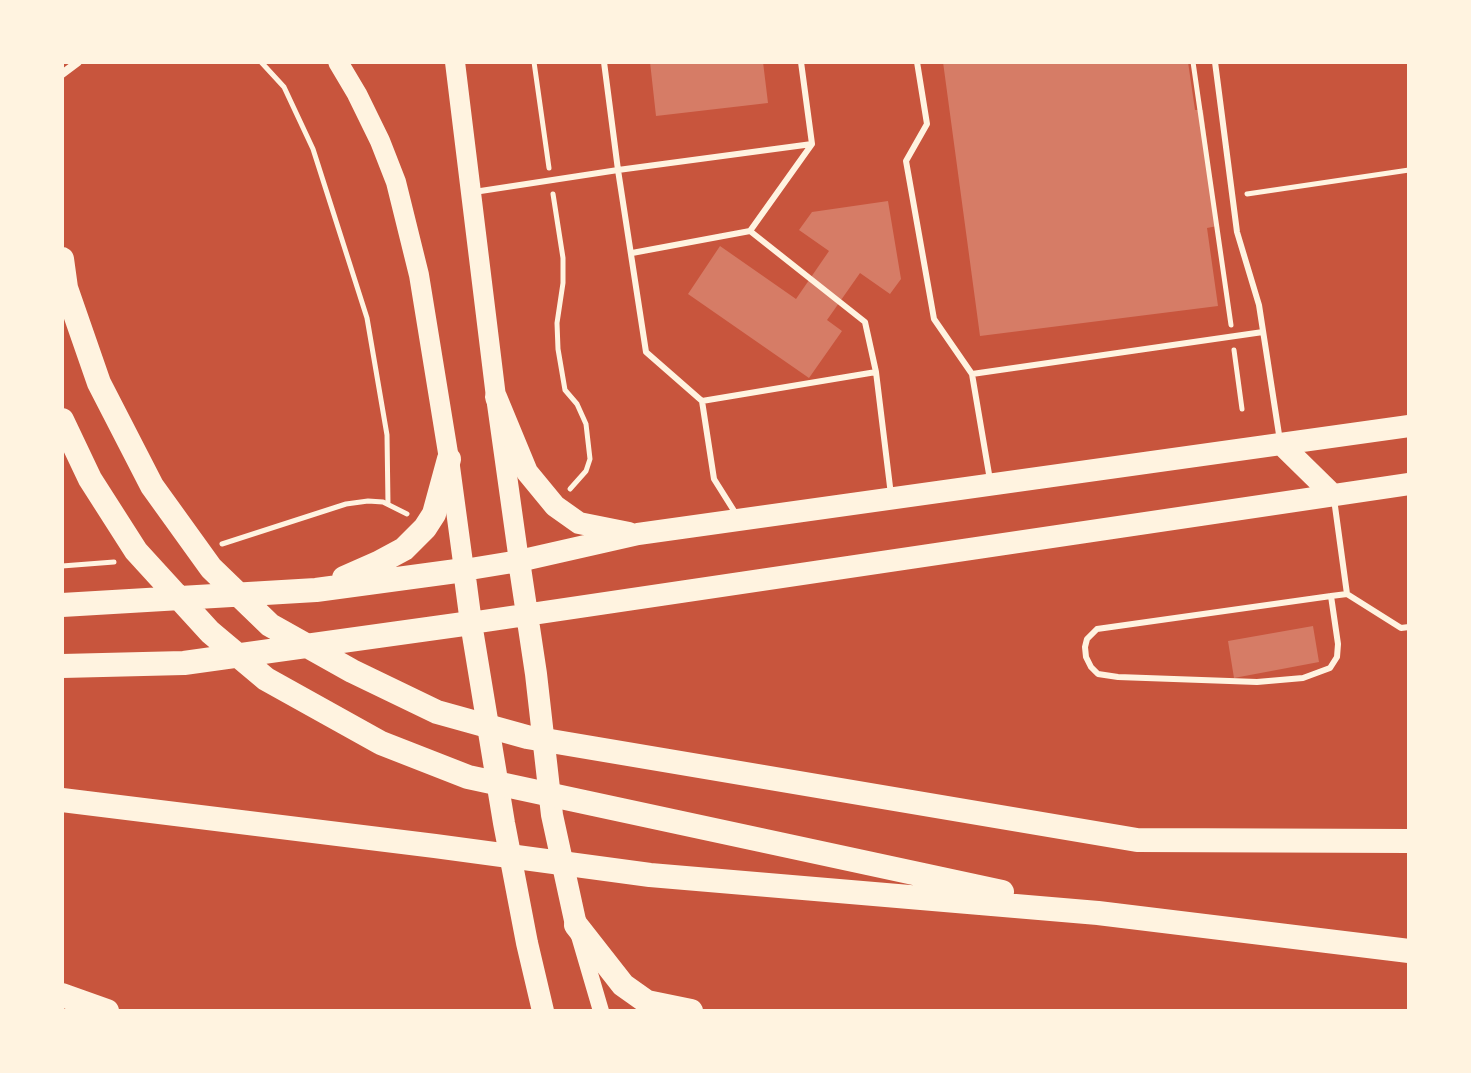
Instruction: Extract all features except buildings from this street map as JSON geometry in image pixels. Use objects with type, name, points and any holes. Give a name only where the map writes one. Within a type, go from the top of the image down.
[{"type":"highway","points":[[62,259],[66,288],[99,383],[152,486],[211,568],[270,625],[352,671],[437,712],[527,737],[1137,840],[1409,841]]},
{"type":"highway","points":[[496,397],[527,472],[555,506],[579,523],[638,534]]},
{"type":"highway","points":[[62,420],[90,479],[136,551],[210,632],[266,679],[381,743],[468,777],[1098,913]]},
{"type":"highway","points":[[62,605],[316,590],[519,561],[638,534],[1409,426]]},
{"type":"highway","points":[[1281,444],[1333,495]]},
{"type":"highway","points":[[316,590],[404,549],[434,514],[449,459]]},
{"type":"highway","points":[[62,666],[184,663],[1409,484]]},
{"type":"highway","points":[[519,561],[552,815],[576,925],[623,985],[647,1002],[691,1011]]},
{"type":"highway","points":[[464,570],[507,838],[543,1011]]},
{"type":"highway","points":[[62,800],[650,875],[1098,913],[1409,951]]},
{"type":"highway","points":[[62,995],[107,1011]]},
{"type":"main road","points":[[338,62],[380,141],[396,182],[419,275],[464,570]]},
{"type":"main road","points":[[455,62],[519,561]]},
{"type":"main road","points":[[576,925],[601,1011]]},
{"type":"street","points":[[62,74],[78,62]]},
{"type":"lane","points":[[604,62],[646,352],[702,401],[714,479],[739,520]]},
{"type":"lane","points":[[632,253],[750,231],[812,144],[801,62]]},
{"type":"lane","points":[[917,62],[927,124],[906,161],[934,319],[972,374],[991,485]]},
{"type":"lane","points":[[1215,62],[1237,232],[1259,305],[1281,444]]},
{"type":"lane","points":[[471,193],[812,144]]},
{"type":"lane","points":[[750,231],[865,322],[876,372],[892,499]]},
{"type":"lane","points":[[972,374],[1263,332]]},
{"type":"lane","points":[[702,401],[876,372]]},
{"type":"lane","points":[[1333,495],[1347,594]]},
{"type":"lane","points":[[1331,596],[1337,657],[1330,668],[1303,678],[1257,682],[1118,677],[1098,674],[1091,667],[1085,647],[1087,639],[1097,629],[1331,596],[1347,594],[1401,628],[1409,627]]},
{"type":"path","points":[[261,62],[284,87],[313,149],[367,318],[387,435],[388,504]]},
{"type":"path","points":[[534,62],[563,258],[557,323],[558,349],[565,390],[577,404],[586,424],[590,459],[586,471],[555,506]]},
{"type":"path","points":[[1193,62],[1242,409]]},
{"type":"path","points":[[1247,194],[1409,170]]},
{"type":"path","points":[[219,545],[346,504],[368,501],[401,510],[425,528]]},
{"type":"path","points":[[62,566],[120,562]]}]
